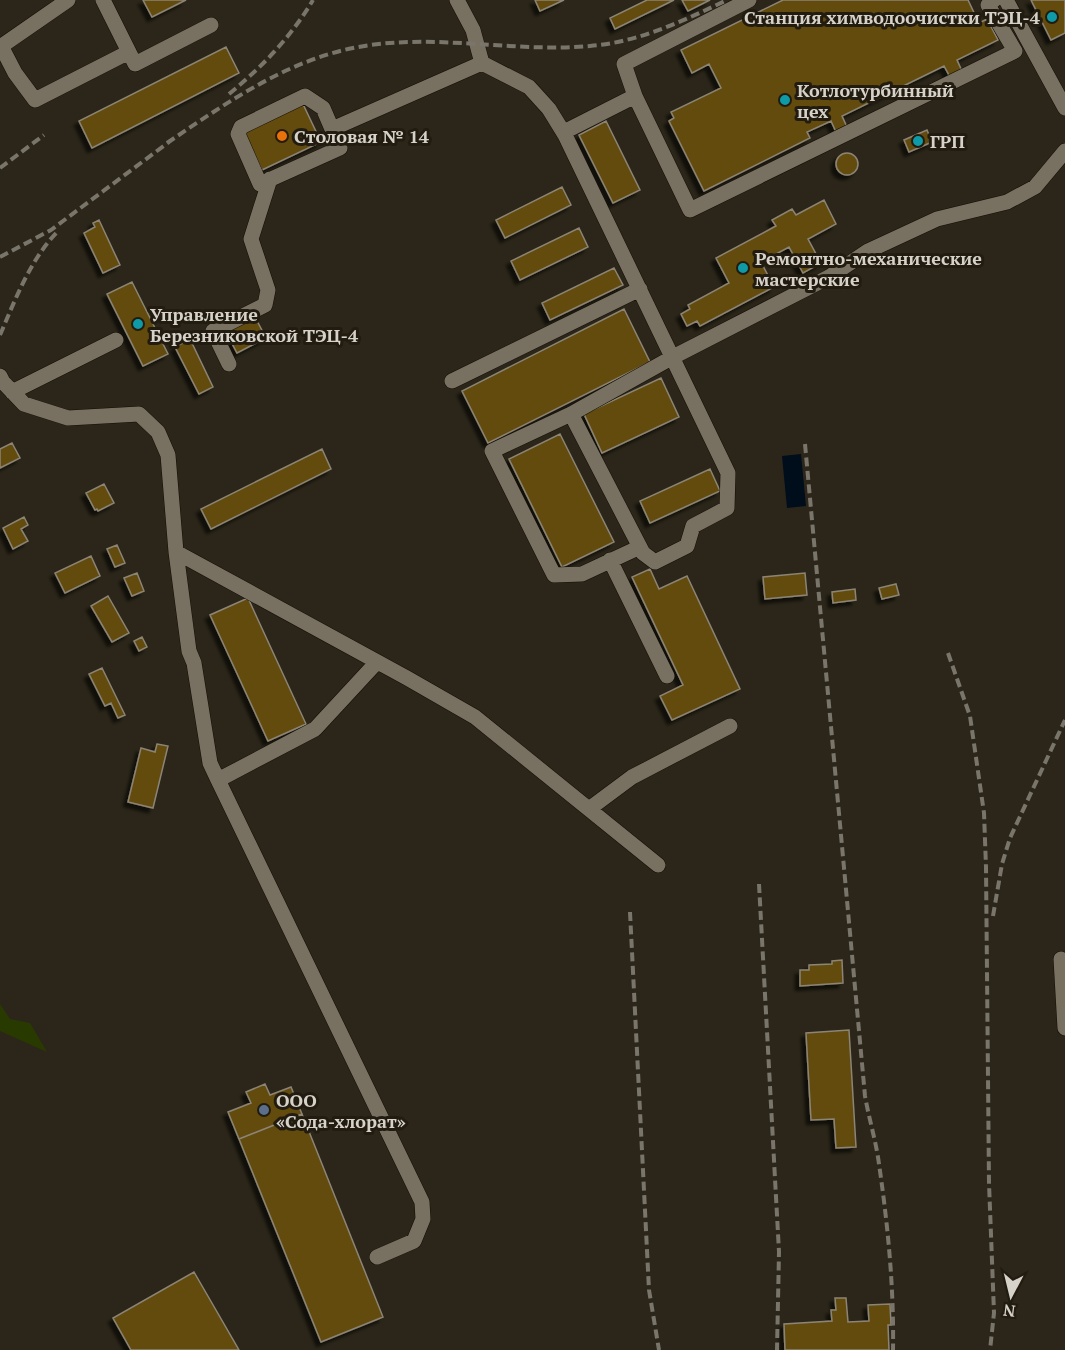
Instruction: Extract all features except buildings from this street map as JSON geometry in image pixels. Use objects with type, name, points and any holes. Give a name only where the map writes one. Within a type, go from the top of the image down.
[{"type":"street","points":[[68,0],[1,46],[15,73],[35,100],[129,52]]},
{"type":"street","points":[[103,0],[135,64],[211,25]]},
{"type":"street","points":[[457,0],[473,30],[483,63],[529,87],[549,109],[564,132],[728,473],[727,508],[693,526],[687,546],[655,562],[643,553],[571,414]]},
{"type":"street","points":[[749,0],[624,64],[635,96],[690,210],[1015,51],[988,5],[994,0]]},
{"type":"street","points":[[1006,0],[1065,108]]},
{"type":"street","points":[[332,129],[483,63]]},
{"type":"street","points":[[305,96],[323,108],[332,129],[340,148],[260,184],[238,134],[241,127],[305,96]]},
{"type":"street","points":[[564,132],[635,96]]},
{"type":"street","points":[[640,547],[582,574],[554,575],[492,451],[571,414],[673,357],[829,277],[868,251],[937,219],[1007,202],[1035,187],[1065,151]]},
{"type":"street","points":[[229,364],[213,330],[265,305],[267,291],[251,239],[270,179]]},
{"type":"street","points":[[452,381],[640,289]]},
{"type":"street","points":[[12,392],[117,340]]},
{"type":"street","points":[[0,376],[24,404],[68,418],[139,414],[158,432],[168,455],[176,552],[189,651],[194,663],[210,763],[422,1202],[423,1219],[414,1241],[377,1257]]},
{"type":"street","points":[[176,552],[475,717],[658,865]]},
{"type":"street","points":[[610,560],[667,676]]},
{"type":"street","points":[[218,780],[315,729],[377,662]]},
{"type":"street","points":[[589,809],[632,777],[730,726]]},
{"type":"street","points":[[1061,959],[1065,1028]]},
{"type":"green space","points":[[0,1004],[10,1019],[30,1023],[47,1052],[0,1031]]},
{"type":"water","points":[[801,454],[806,506],[787,508],[782,456]]},
{"type":"railway","points":[[229,94],[275,51],[313,0]]},
{"type":"railway","points":[[167,143],[233,99],[279,74],[303,63],[353,48],[412,42],[530,47],[608,44],[660,29],[727,0]]},
{"type":"railway","points":[[0,168],[44,135]]},
{"type":"railway","points":[[0,257],[51,230],[173,139]]},
{"type":"railway","points":[[0,335],[18,293],[39,254],[58,231]]},
{"type":"railway","points":[[805,444],[865,1096],[878,1155],[888,1234],[893,1350]]},
{"type":"railway","points":[[948,653],[970,716],[984,813],[989,1183],[994,1313],[990,1350]]},
{"type":"railway","points":[[993,916],[1002,864],[1010,838],[1065,720]]},
{"type":"railway","points":[[759,884],[779,1252],[777,1350]]},
{"type":"railway","points":[[630,912],[649,1290],[659,1350]]},
{"type":"place","name":"Станция химводоочистки ТЭЦ-4","points":[[1052,17]]},
{"type":"place","name":"Котлотурбинный цех","points":[[785,100]]},
{"type":"place","name":"Cтоловая № 14","points":[[282,136]]},
{"type":"place","name":"ГРП","points":[[918,141]]},
{"type":"place","name":"Ремонтно-механические мастерские","points":[[743,268]]},
{"type":"place","name":"Управление Березниковской ТЭЦ-4","points":[[138,324]]},
{"type":"place","name":"ООО «Сода-хлорат»","points":[[264,1110]]}]
